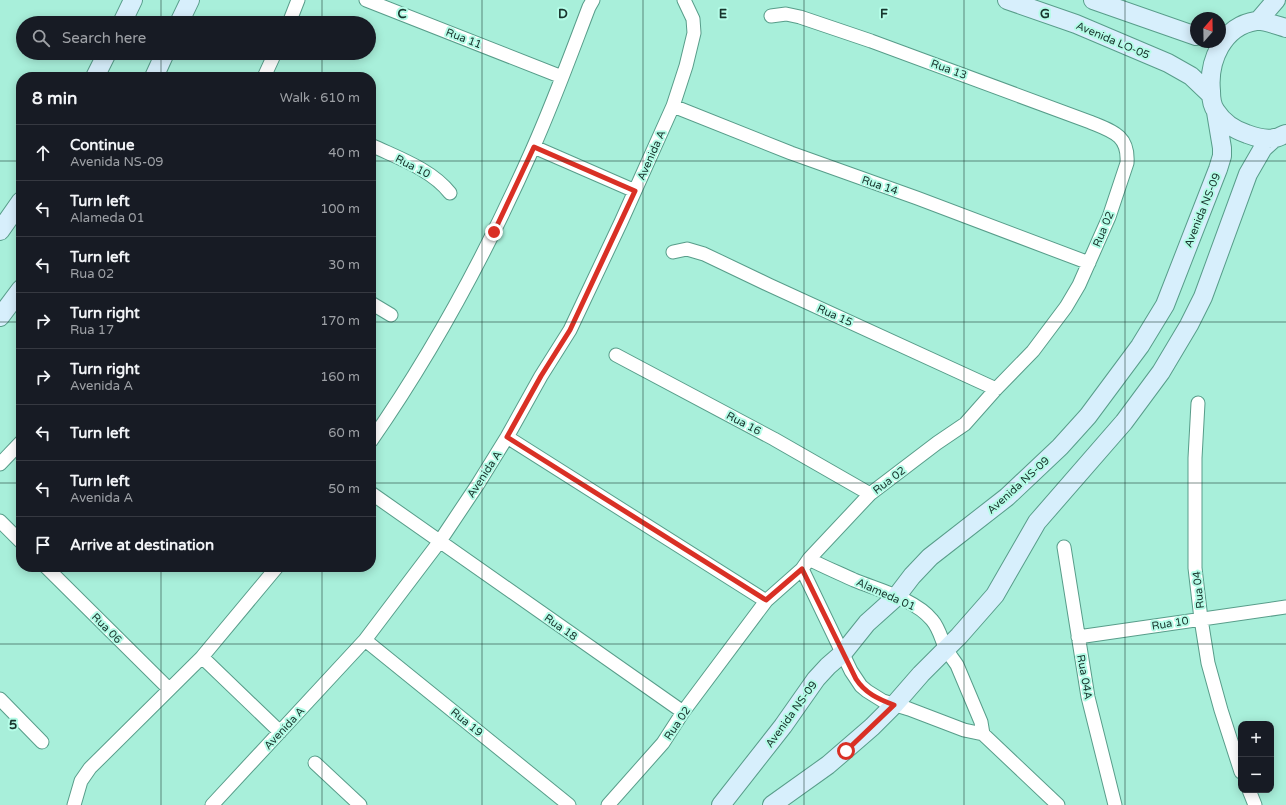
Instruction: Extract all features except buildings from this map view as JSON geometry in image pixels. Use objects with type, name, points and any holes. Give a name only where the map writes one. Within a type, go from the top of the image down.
[{"type":"street","points":[[125,16],[133,0]]},
{"type":"street","points":[[183,16],[190,0]]},
{"type":"street","points":[[292,16],[298,0]]},
{"type":"street","name":"Rua 11","points":[[366,0],[562,77]]},
{"type":"street","points":[[376,434],[407,388],[470,278],[494,232],[534,147],[593,0]]},
{"type":"street","name":"Avenida A","points":[[212,805],[365,640],[440,541],[507,437],[541,376],[570,330],[635,191],[672,106],[686,66],[694,33],[693,19],[684,0]]},
{"type":"street","name":"Avenida LO-05","points":[[1007,0],[1076,24],[1168,63],[1191,76],[1214,103],[1232,128],[1254,137],[1280,136]]},
{"type":"street","points":[[1093,0],[1190,34]]},
{"type":"street","points":[[1258,21],[1276,0]]},
{"type":"street","name":"Rua 13","points":[[771,16],[786,14],[793,15],[871,41],[1090,122],[1114,132],[1122,139]]},
{"type":"street","points":[[1226,37],[1241,26],[1258,21],[1286,28]]},
{"type":"street","name":"Avenida NS-09","points":[[721,805],[783,726],[816,679],[843,653],[867,623],[896,597],[912,576],[930,557],[1007,497],[1060,447],[1088,416],[1140,346],[1165,305],[1222,156],[1222,148],[1210,80],[1211,69],[1217,48]]},
{"type":"street","points":[[98,72],[104,60]]},
{"type":"street","points":[[156,72],[162,60]]},
{"type":"street","points":[[266,72],[272,60]]},
{"type":"street","name":"Rua 14","points":[[672,106],[791,153],[917,198],[1089,263]]},
{"type":"street","points":[[772,805],[846,751],[894,705],[946,648],[963,632],[995,595],[1040,518],[1124,422],[1161,372],[1189,325],[1203,297],[1248,174],[1263,148],[1280,136]]},
{"type":"street","name":"Rua 02","points":[[608,805],[663,743],[683,712],[766,600],[806,564],[870,494],[937,443],[965,424],[1033,351],[1066,307],[1079,285],[1109,217],[1126,170],[1128,154],[1122,139]]},
{"type":"street","points":[[534,147],[635,191]]},
{"type":"street","name":"Rua 10","points":[[376,148],[429,174],[446,187],[450,193]]},
{"type":"street","points":[[0,231],[16,208]]},
{"type":"street","name":"Rua 15","points":[[673,252],[687,249],[704,254],[769,286],[996,389]]},
{"type":"street","points":[[0,317],[16,296]]},
{"type":"street","points":[[376,306],[391,315]]},
{"type":"street","name":"Rua 16","points":[[616,355],[774,439],[870,494]]},
{"type":"street","name":"Rua 04","points":[[1198,403],[1194,458],[1195,568],[1208,662],[1238,762]]},
{"type":"street","points":[[507,437],[766,600]]},
{"type":"street","points":[[0,464],[16,447]]},
{"type":"street","name":"Rua 18","points":[[376,496],[683,712]]},
{"type":"street","points":[[0,521],[16,537]]},
{"type":"street","name":"Rua 04A","points":[[1064,548],[1088,696],[1115,805]]},
{"type":"street","points":[[806,564],[851,672],[861,686],[874,697],[894,705],[909,709],[964,730],[983,734],[1058,805]]},
{"type":"street","name":"Alameda 01","points":[[806,564],[834,571],[896,597],[919,608],[932,619],[937,626],[946,648],[952,656],[972,700],[981,722],[983,734]]},
{"type":"street","name":"Rua 06","points":[[51,572],[169,690]]},
{"type":"street","points":[[74,805],[81,781],[90,768],[202,657],[273,572]]},
{"type":"street","name":"Rua 10","points":[[1078,637],[1286,607]]},
{"type":"street","name":"Rua 19","points":[[365,640],[569,805]]},
{"type":"street","points":[[202,657],[280,732]]},
{"type":"street","points":[[0,699],[42,742]]},
{"type":"street","points":[[315,763],[360,805]]},
{"type":"street","points":[[1250,793],[1255,805]]},
{"type":"route","points":[[494,232],[534,147],[635,191],[570,330],[541,376],[507,437],[766,600],[802,569],[822,608],[851,672],[861,686],[874,697],[894,705],[872,728],[846,751]]}]
